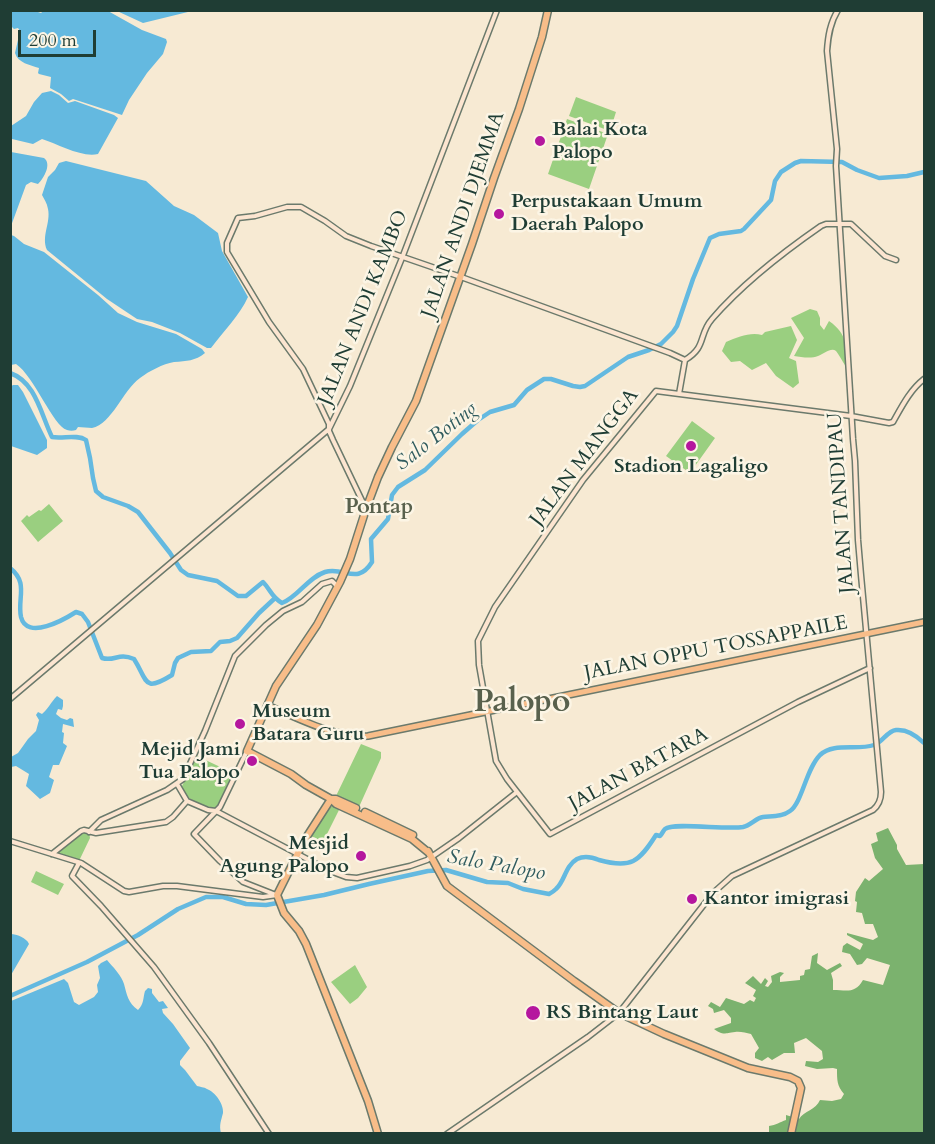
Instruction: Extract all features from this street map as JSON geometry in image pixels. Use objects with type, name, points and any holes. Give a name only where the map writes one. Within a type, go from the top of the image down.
[{"type":"highway","name":"JALAN ANDI DJEMMA","points":[[341,581],[378,477],[412,408],[459,277],[486,190],[533,57],[546,10]]},
{"type":"highway","points":[[341,581],[317,625],[282,676],[247,751],[291,774],[336,804],[368,816],[412,839],[432,858],[447,886],[619,1013],[743,1066],[798,1081],[801,1088],[791,1134]]},
{"type":"highway","points":[[331,799],[297,853],[278,897],[286,916],[299,931],[306,944],[368,1101],[378,1134]]},
{"type":"main road","name":"JALAN OPPU TOSSAPPAILE","points":[[267,705],[319,727],[353,736],[375,735],[924,622]]},
{"type":"street","name":"JALAN ANDI KAMBO","points":[[10,699],[329,429],[350,386],[402,258],[497,10]]},
{"type":"street","name":"JALAN TANDIPAU","points":[[447,1134],[584,1040],[619,1013],[713,893],[727,879],[868,812],[877,806],[880,800],[858,540],[836,166],[837,149],[827,51],[831,25],[838,10]]},
{"type":"street","points":[[366,509],[303,369],[269,322],[227,252],[227,243],[238,218],[293,206],[303,208],[348,237],[647,344],[685,360]]},
{"type":"street","points":[[679,394],[685,360],[698,349],[706,328],[733,298],[771,262],[819,227],[826,224],[852,224],[887,257],[896,260]]},
{"type":"street","name":"JALAN MANGGA","points":[[487,711],[478,658],[478,641],[495,607],[583,480],[654,392],[892,423],[915,386],[924,379]]},
{"type":"street","points":[[89,832],[101,820],[183,779],[237,654],[286,609],[302,602],[322,584],[341,581]]},
{"type":"street","name":"JALAN BATARA","points":[[487,711],[496,761],[507,779],[550,834],[798,702],[870,668]]},
{"type":"street","points":[[247,751],[220,807],[194,834],[243,882],[278,897]]},
{"type":"street","points":[[177,784],[187,801],[216,811],[338,875],[352,878],[410,866],[432,858],[517,792]]},
{"type":"street","points":[[52,854],[81,831],[96,833],[166,822],[174,817],[187,801]]},
{"type":"street","points":[[10,842],[79,862],[126,891],[177,886],[278,897]]},
{"type":"street","points":[[79,862],[72,876],[150,962],[269,1134]]},
{"type":"green space","points":[[576,97],[616,112],[610,131],[569,116]]},
{"type":"green space","points":[[567,119],[608,134],[589,189],[548,174]]},
{"type":"green space","points":[[810,309],[817,311],[820,325],[824,330],[829,321],[840,331],[846,347],[847,368],[834,350],[806,358],[794,356],[804,338],[791,318]]},
{"type":"green space","points":[[791,326],[797,340],[789,358],[796,361],[799,383],[793,388],[776,376],[766,363],[752,370],[740,361],[731,362],[722,351],[726,342],[735,338],[762,335],[765,332]]},
{"type":"green space","points":[[692,421],[715,438],[690,473],[666,456]]},
{"type":"green space","points":[[49,504],[63,521],[38,542],[21,521],[27,515],[29,517],[41,511]]},
{"type":"green space","points":[[361,744],[381,752],[381,758],[359,807],[336,796]]},
{"type":"green space","points":[[197,756],[233,773],[216,809],[187,797],[181,788]]},
{"type":"green space","points":[[333,805],[340,808],[323,842],[311,836]]},
{"type":"green space","points":[[888,828],[906,865],[924,864],[924,1133],[769,1133],[769,1126],[786,1120],[786,1115],[799,1119],[820,1100],[841,1099],[844,1094],[838,1083],[837,1069],[817,1069],[805,1066],[806,1061],[818,1062],[823,1059],[822,1051],[806,1038],[794,1043],[795,1053],[784,1053],[772,1060],[768,1057],[762,1061],[755,1058],[755,1053],[759,1048],[751,1034],[720,1033],[714,1029],[731,1023],[731,1018],[724,1010],[714,1013],[713,1009],[708,1006],[711,1002],[720,1007],[726,998],[744,1004],[750,1000],[754,1002],[756,998],[753,996],[756,990],[745,983],[753,976],[761,984],[765,978],[768,981],[765,986],[768,987],[772,982],[771,976],[780,972],[784,973],[780,977],[780,982],[800,980],[805,970],[810,969],[812,956],[818,953],[817,963],[827,970],[840,963],[842,966],[831,973],[833,990],[854,989],[863,980],[883,985],[890,965],[867,958],[862,964],[857,965],[850,954],[842,952],[843,946],[847,943],[860,950],[863,944],[847,933],[873,940],[878,937],[873,924],[865,924],[862,913],[856,912],[857,902],[855,901],[856,892],[865,878],[869,881],[883,869],[875,858],[871,844],[878,841],[876,833]]},
{"type":"green space","points":[[84,832],[89,833],[90,838],[79,861],[56,853]]},
{"type":"green space","points":[[36,871],[64,884],[58,895],[31,882]]},
{"type":"green space","points":[[355,965],[367,987],[350,1004],[331,982]]},
{"type":"water","points":[[44,10],[108,11],[142,30],[166,39],[163,54],[147,73],[122,115],[73,99],[69,101],[50,88],[51,77],[39,74],[39,68],[19,59],[15,53],[20,31],[11,26],[11,11],[41,13]]},
{"type":"water","points":[[117,10],[192,11],[143,23]]},
{"type":"water","points":[[51,91],[68,103],[75,101],[118,118],[98,154],[77,152],[42,139],[33,144],[12,139],[11,126],[26,116],[42,93]]},
{"type":"water","points":[[11,152],[44,158],[47,167],[45,175],[38,184],[31,182],[26,185],[11,226]]},
{"type":"water","points":[[66,161],[146,181],[174,206],[194,215],[218,233],[222,251],[248,297],[236,317],[211,348],[152,322],[137,319],[107,299],[47,250],[45,240],[49,214],[42,195],[48,177],[59,163]]},
{"type":"water","points":[[11,235],[24,244],[44,252],[118,313],[137,322],[176,334],[205,353],[187,361],[165,364],[144,375],[134,383],[106,420],[99,425],[92,428],[78,427],[70,431],[62,427],[23,370],[16,364],[11,365]]},
{"type":"water","points":[[18,385],[23,392],[47,440],[47,448],[37,455],[11,446],[10,387]]},
{"type":"water","points":[[57,696],[63,700],[63,706],[62,710],[58,709],[56,714],[67,720],[73,719],[74,727],[63,724],[63,743],[67,746],[59,765],[53,765],[49,777],[54,780],[50,793],[40,799],[26,786],[29,774],[16,766],[11,767],[11,757],[18,753],[36,731],[39,720],[36,715],[38,712],[42,714]]},
{"type":"water","points":[[11,934],[24,938],[29,944],[11,975]]},
{"type":"water","points":[[107,960],[117,971],[130,1002],[138,1010],[148,988],[152,989],[152,993],[159,1002],[163,1001],[168,1008],[162,1009],[163,1013],[190,1048],[180,1061],[180,1065],[197,1086],[213,1093],[222,1106],[221,1133],[11,1133],[11,1001],[64,979],[68,983],[74,1002],[79,1005],[94,997],[98,992],[97,985],[100,978],[98,966]]},
{"type":"waterway","name":"Salo Boting","points":[[10,373],[19,377],[32,391],[52,437],[78,437],[86,440],[96,491],[103,497],[138,512],[181,570],[188,575],[217,581],[238,596],[246,596],[263,582],[273,596],[282,603],[325,572],[356,574],[366,569],[372,562],[371,539],[388,519],[392,495],[398,487],[425,470],[478,420],[490,412],[514,405],[527,390],[544,379],[573,386],[585,386],[628,357],[661,344],[677,326],[710,238],[744,229],[771,200],[775,181],[781,172],[801,161],[842,162],[879,178],[924,172]]},
{"type":"waterway","name":"Salo Boting","points":[[10,568],[21,585],[20,610],[25,624],[38,628],[55,623],[76,612],[82,614],[88,622],[102,658],[124,656],[134,659],[147,682],[151,684],[172,675],[178,658],[191,652],[211,651],[220,642],[237,638],[274,599]]},
{"type":"waterway","name":"Salo Palopo","points":[[10,996],[87,962],[138,935],[178,909],[206,897],[223,897],[246,904],[266,905],[324,895],[428,871],[446,870],[487,882],[508,883],[523,889],[549,894],[559,886],[570,866],[577,859],[588,857],[619,864],[633,861],[644,852],[656,835],[660,836],[665,829],[670,827],[743,827],[760,818],[787,813],[798,801],[815,761],[826,751],[874,745],[896,730],[912,734],[924,743]]},
{"type":"place","name":"Balai Kota Palopo","points":[[540,141]]},
{"type":"place","name":"Perpustakaan Umum Daerah Palopo","points":[[499,214]]},
{"type":"place","name":"Stadion Lagaligo","points":[[691,446]]},
{"type":"place","name":"Museum Batara Guru","points":[[240,724]]},
{"type":"place","name":"Mejid Jami Tua Palopo","points":[[252,761]]},
{"type":"place","name":"Mesjid Agung Palopo","points":[[361,856]]},
{"type":"place","name":"Kantor imigrasi","points":[[692,899]]},
{"type":"place","name":"RS Bintang Laut","points":[[533,1013]]},
{"type":"district","name":"Pontap","points":[[379,508]]},
{"type":"district","name":"Palopo","points":[[522,704]]}]
